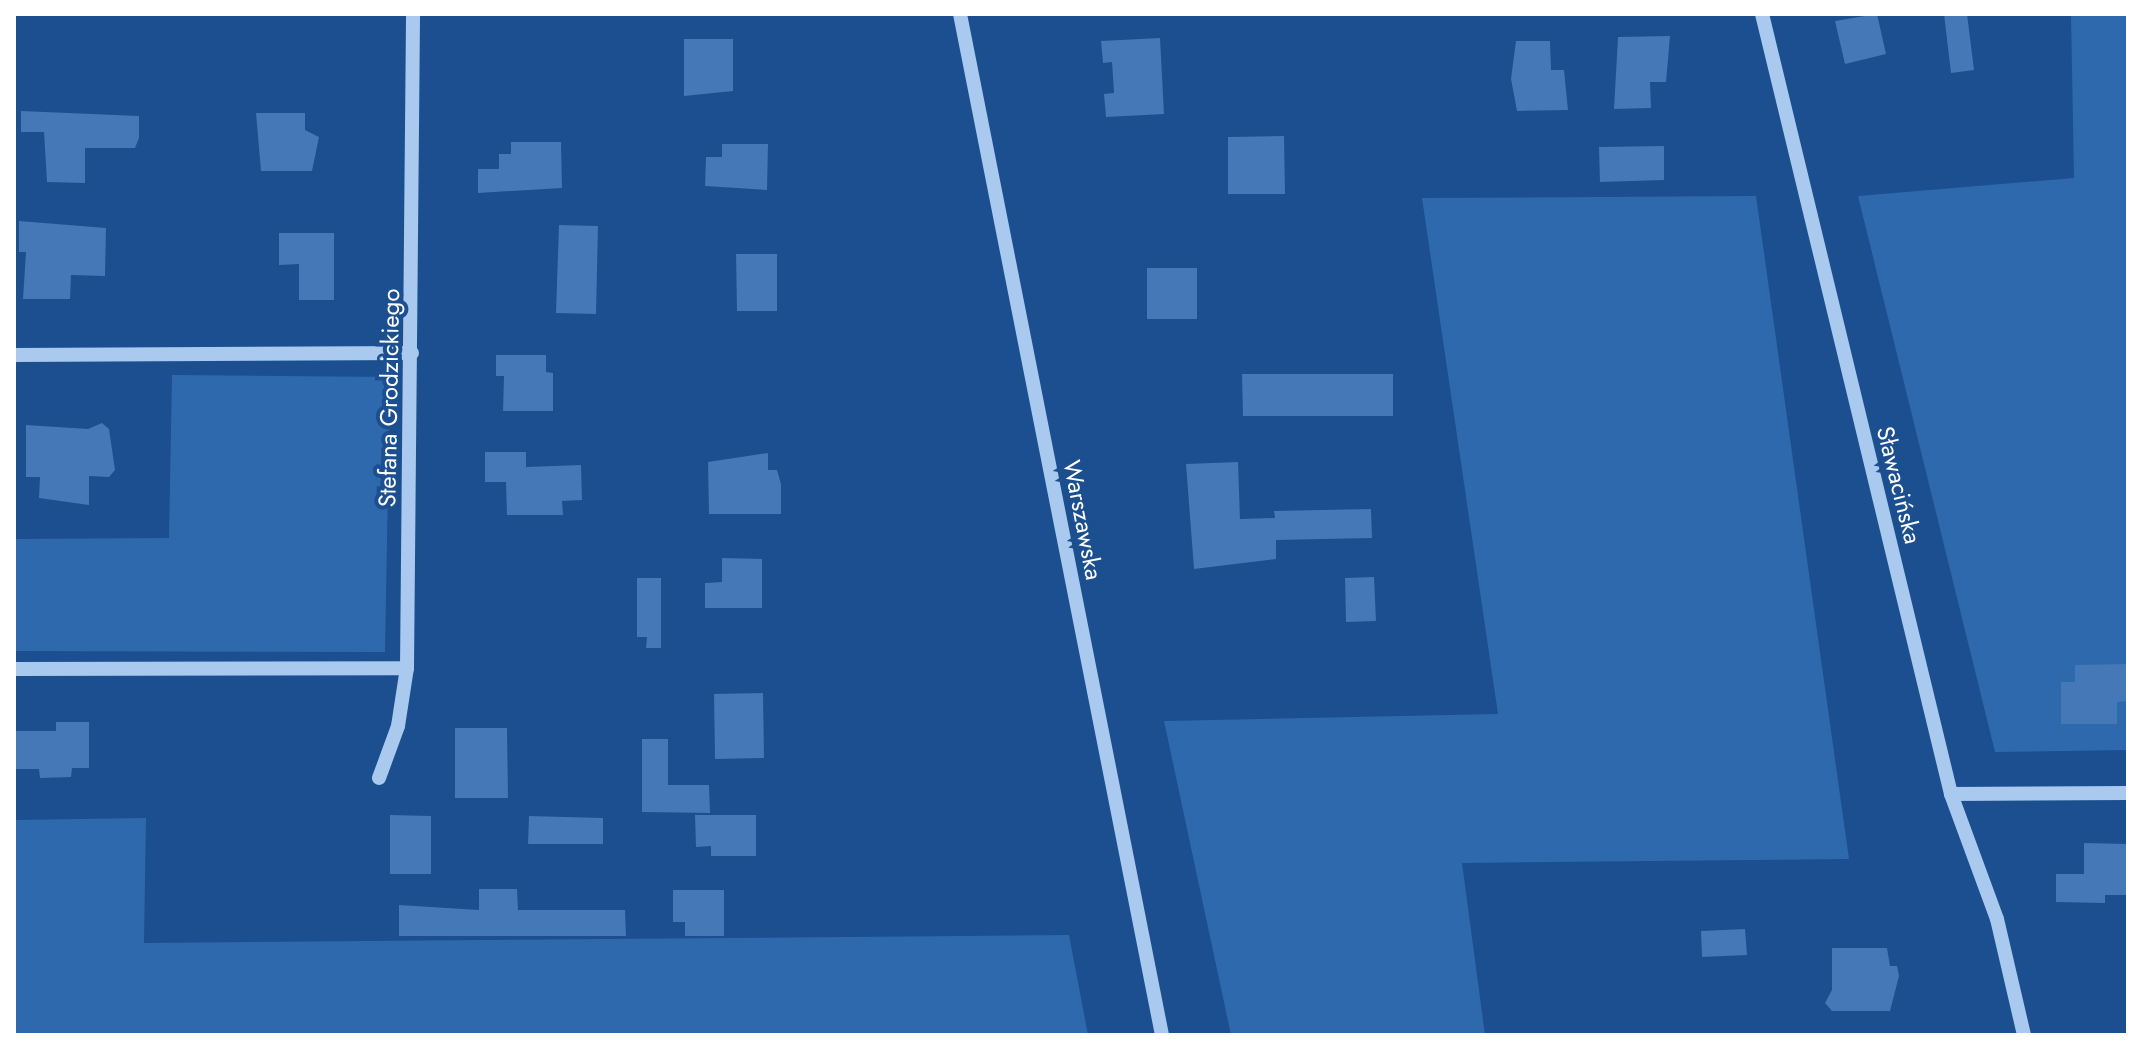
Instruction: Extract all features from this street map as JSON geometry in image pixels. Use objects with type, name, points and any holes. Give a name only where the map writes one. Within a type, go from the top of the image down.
[{"type":"street","name":"Stefana Grodzickiego","points":[[379,778],[398,726],[407,668],[413,14]]},
{"type":"street","name":"Warszawska","points":[[960,14],[1162,1035]]},
{"type":"street","name":"Sławacińska","points":[[1762,14],[1951,794],[1997,919],[2024,1035]]},
{"type":"street","points":[[14,355],[412,353]]},
{"type":"street","points":[[14,669],[407,668]]},
{"type":"street","points":[[1951,794],[2128,793]]},
{"type":"shaded area","points":[[2071,14],[2128,14],[2128,750],[1995,752],[1858,196],[2074,178]]},
{"type":"shaded area","points":[[1756,196],[1849,859],[1462,863],[1485,1035],[1231,1035],[1164,721],[1498,714],[1422,198]]},
{"type":"shaded area","points":[[172,375],[390,377],[385,652],[14,651],[14,539],[169,538]]},
{"type":"shaded area","points":[[146,818],[144,943],[1069,935],[1088,1035],[14,1035],[14,820]]},
{"type":"building","points":[[1877,14],[1886,54],[1845,64],[1835,21]]},
{"type":"building","points":[[1944,14],[1967,14],[1974,70],[1951,73]]},
{"type":"building","points":[[1670,36],[1666,82],[1650,82],[1651,108],[1614,109],[1618,37]]},
{"type":"building","points":[[1160,38],[1164,114],[1106,117],[1104,94],[1114,93],[1112,62],[1103,63],[1101,41]]},
{"type":"building","points":[[684,39],[733,39],[733,91],[684,96]]},
{"type":"building","points":[[1516,41],[1550,41],[1551,70],[1564,70],[1568,110],[1517,111],[1511,79]]},
{"type":"building","points":[[21,111],[139,116],[139,138],[135,148],[85,148],[85,183],[47,182],[44,132],[21,132]]},
{"type":"building","points":[[256,113],[305,113],[305,130],[319,137],[312,171],[261,171]]},
{"type":"building","points":[[1284,136],[1285,194],[1228,194],[1228,137]]},
{"type":"building","points":[[511,142],[561,142],[562,188],[478,193],[478,169],[499,169],[499,154],[511,154]]},
{"type":"building","points":[[722,144],[768,144],[767,190],[705,186],[706,157],[722,157]]},
{"type":"building","points":[[1664,146],[1664,180],[1600,182],[1599,147]]},
{"type":"building","points":[[19,221],[106,228],[105,276],[71,275],[70,299],[23,299],[26,252],[19,252]]},
{"type":"building","points":[[559,225],[598,226],[596,314],[556,313]]},
{"type":"building","points":[[279,233],[334,233],[334,300],[299,300],[299,264],[279,265]]},
{"type":"building","points":[[736,254],[777,254],[777,311],[737,311]]},
{"type":"building","points":[[1147,268],[1197,268],[1197,319],[1147,319]]},
{"type":"building","points":[[496,355],[546,355],[546,372],[553,373],[553,411],[503,411],[504,376],[496,376]]},
{"type":"building","points":[[1242,374],[1393,374],[1393,416],[1243,416]]},
{"type":"building","points":[[102,423],[109,429],[115,470],[109,477],[89,476],[89,505],[39,498],[40,477],[26,477],[26,425],[88,429]]},
{"type":"building","points":[[485,452],[526,452],[526,467],[581,465],[582,500],[562,501],[563,515],[507,515],[506,482],[485,482]]},
{"type":"building","points":[[768,453],[768,470],[777,470],[781,484],[781,514],[709,514],[708,462]]},
{"type":"building","points":[[1238,462],[1240,519],[1275,518],[1274,511],[1371,509],[1372,538],[1276,540],[1276,559],[1194,569],[1186,464]]},
{"type":"building","points":[[722,558],[762,559],[762,608],[705,608],[705,583],[722,582]]},
{"type":"building","points":[[1374,577],[1376,621],[1346,622],[1345,578]]},
{"type":"building","points":[[637,578],[661,578],[661,648],[646,648],[647,637],[637,637]]},
{"type":"building","points":[[2128,664],[2128,701],[2117,702],[2117,724],[2061,724],[2061,682],[2075,682],[2075,665]]},
{"type":"building","points":[[763,693],[764,758],[715,759],[714,694]]},
{"type":"building","points":[[56,722],[89,722],[89,768],[72,768],[71,777],[40,778],[39,769],[14,769],[14,731],[56,731]]},
{"type":"building","points":[[455,728],[507,728],[508,798],[455,798]]},
{"type":"building","points":[[642,739],[668,739],[668,785],[709,785],[710,813],[642,812]]},
{"type":"building","points":[[390,815],[431,816],[431,874],[390,874]]},
{"type":"building","points":[[695,815],[756,815],[756,856],[711,856],[711,846],[696,847]]},
{"type":"building","points":[[529,816],[603,818],[603,844],[528,844]]},
{"type":"building","points":[[2084,843],[2128,844],[2128,895],[2105,895],[2105,903],[2056,902],[2056,874],[2084,874]]},
{"type":"building","points":[[479,889],[517,889],[518,910],[625,910],[626,936],[399,936],[399,905],[479,910]]},
{"type":"building","points":[[673,890],[724,890],[724,936],[685,936],[685,922],[673,922]]},
{"type":"building","points":[[1745,929],[1747,955],[1702,957],[1701,931]]},
{"type":"building","points":[[1832,948],[1887,948],[1890,966],[1897,966],[1899,976],[1890,1011],[1832,1011],[1825,1003],[1832,990]]}]
